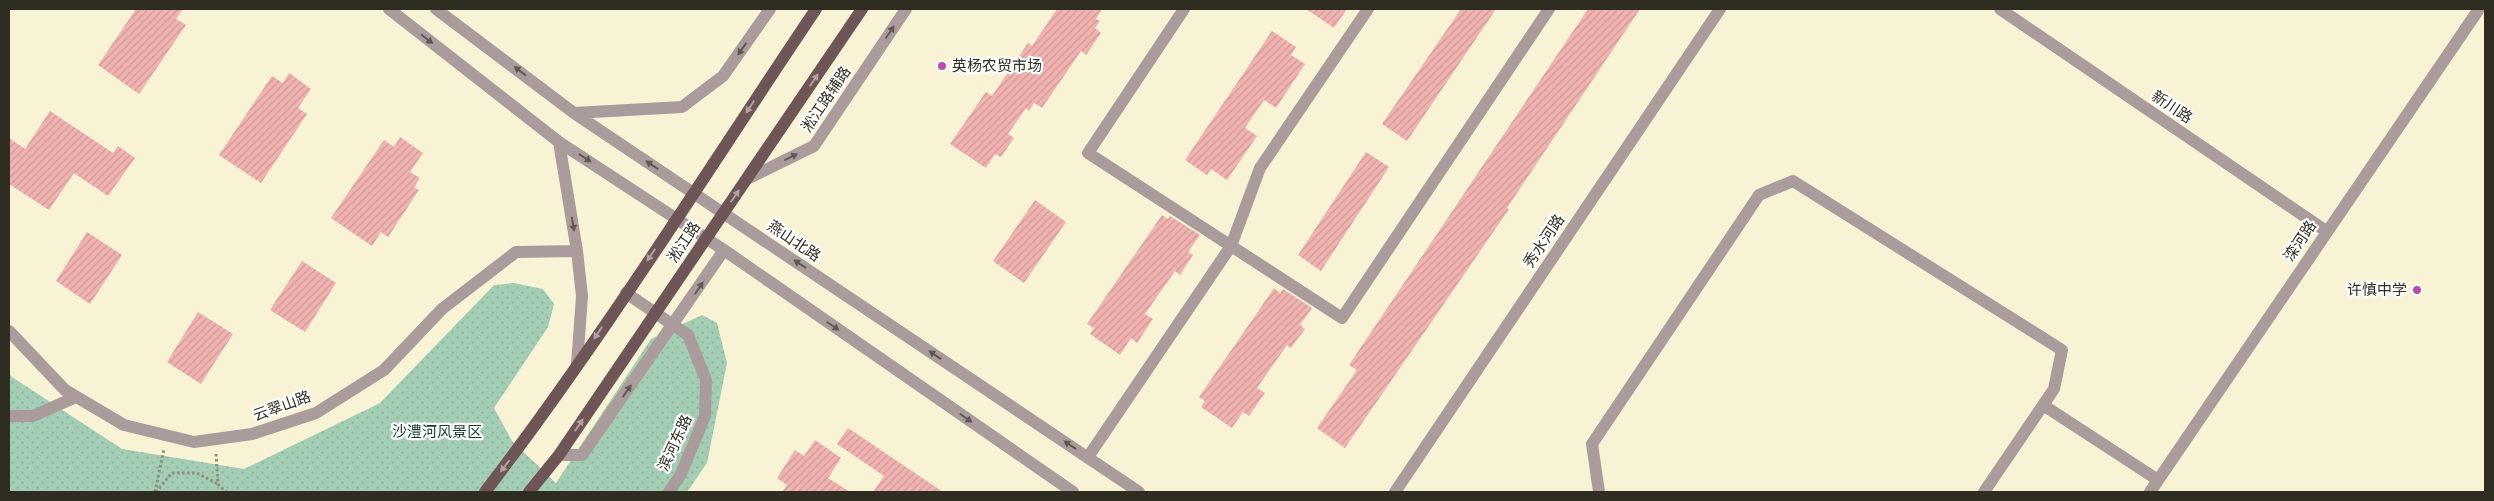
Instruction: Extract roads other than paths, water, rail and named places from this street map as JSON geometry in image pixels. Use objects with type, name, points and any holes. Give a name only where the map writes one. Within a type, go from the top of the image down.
[{"type":"main road","name":"淞江路","points":[[485,492],[524,441],[577,364],[816,9]]},
{"type":"main road","name":"淞江路","points":[[530,492],[559,455],[862,9]]},
{"type":"street","points":[[389,9],[559,142],[724,250],[1073,492]]},
{"type":"street","name":"燕山北路","points":[[436,9],[574,112],[1140,492]]},
{"type":"street","points":[[574,112],[638,111],[682,106],[724,76],[770,9]]},
{"type":"street","name":"淞江路辅路","points":[[747,179],[814,146],[906,9]]},
{"type":"street","points":[[1184,9],[1088,153],[1342,318],[1549,9]]},
{"type":"street","points":[[1088,457],[1231,246],[1260,168],[1368,9]]},
{"type":"street","name":"秀水河路","points":[[1395,492],[1720,9]]},
{"type":"street","name":"新川路","points":[[2000,9],[2326,231]]},
{"type":"street","name":"滦河路","points":[[2150,492],[2479,9]]},
{"type":"street","points":[[559,142],[577,251],[582,296],[577,364]]},
{"type":"street","points":[[1599,492],[1592,444],[1759,195],[1793,180],[2062,350],[2054,389],[1984,492]]},
{"type":"street","points":[[559,455],[582,455],[674,326],[724,250]]},
{"type":"street","name":"云翠山路","points":[[9,331],[65,390],[124,425],[194,442],[252,434],[316,413],[384,370],[442,309],[516,252],[577,251]]},
{"type":"street","name":"滨河东路","points":[[626,292],[688,335],[706,380],[706,416],[681,474],[669,492]]},
{"type":"street","points":[[9,416],[33,416],[76,397]]},
{"type":"street","points":[[2044,405],[2158,480]]},
{"type":"place","name":"英杨农贸市场","points":[[942,66]]},
{"type":"place","name":"许慎中学","points":[[2417,290]]},
{"type":"park label","name":"沙澧河风景区","points":[[437,432]]}]
